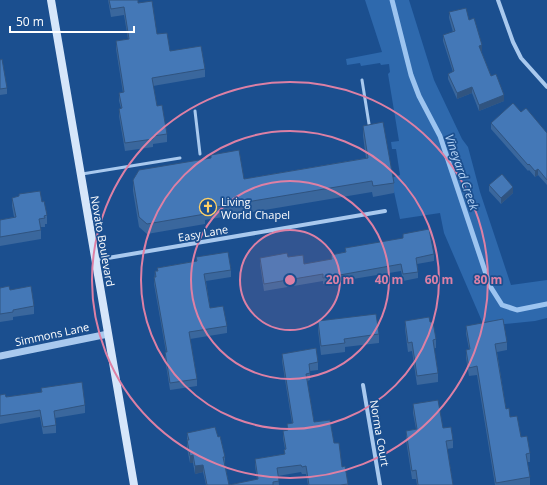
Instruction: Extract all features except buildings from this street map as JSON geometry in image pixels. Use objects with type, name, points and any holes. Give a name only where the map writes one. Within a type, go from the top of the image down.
[{"type":"main road","name":"Novato Boulevard","points":[[51,0],[134,485]]},
{"type":"street","points":[[498,0],[513,42],[521,58],[547,87]]},
{"type":"street","name":"Easy Lane","points":[[95,260],[384,211]]},
{"type":"street","name":"Simmons Lane","points":[[0,356],[108,334]]},
{"type":"street","name":"Norma Court","points":[[363,385],[380,485]]},
{"type":"lane","points":[[362,80],[369,124]]},
{"type":"lane","points":[[195,111],[200,154]]},
{"type":"lane","points":[[81,174],[180,158]]},
{"type":"shaded area","points":[[365,0],[409,0],[434,80],[462,139],[468,147],[480,192],[511,285],[547,280],[547,318],[535,321],[484,326],[444,233],[440,213],[400,219],[391,178],[400,175],[396,149],[392,149],[391,142],[399,141],[388,74],[390,72],[389,64],[381,65],[380,63],[361,66],[360,63],[347,65],[346,59],[382,52]]},
{"type":"waterway","name":"Vineyard Creek","points":[[392,0],[411,75],[419,96],[440,136],[490,286],[502,305],[517,310],[547,304]]},
{"type":"place","name":"Living World Chapel","points":[[208,207]]}]
